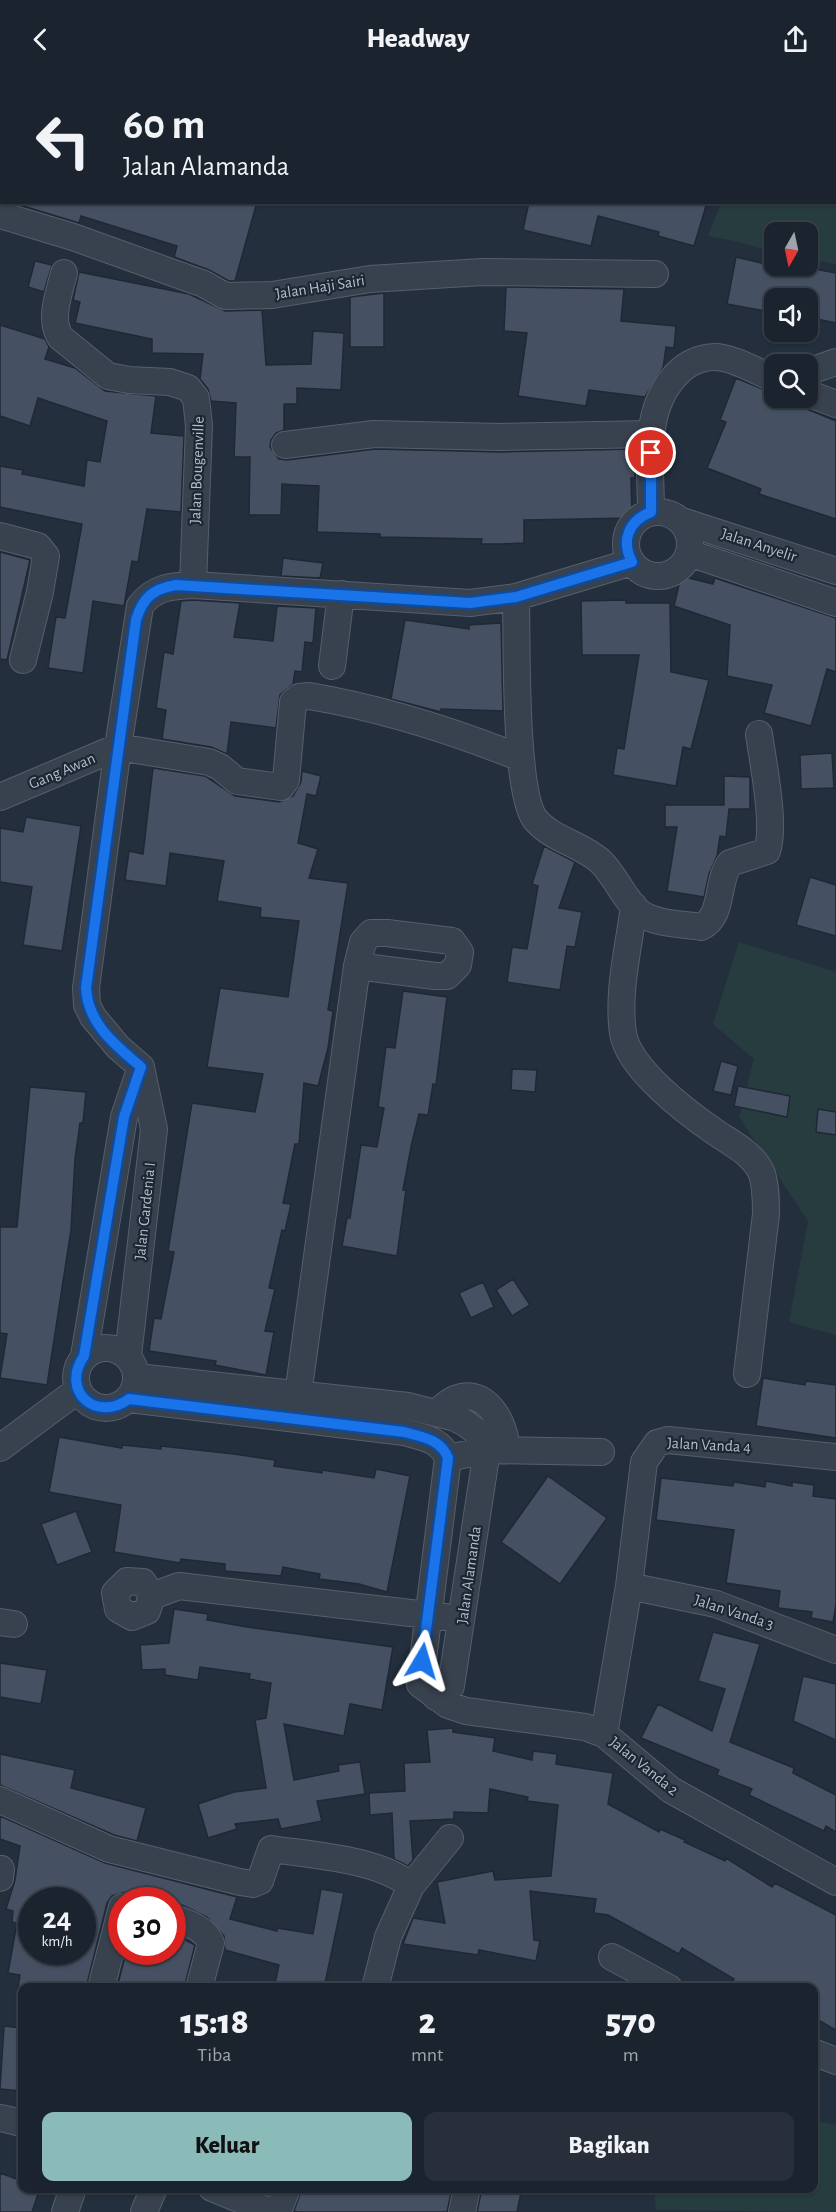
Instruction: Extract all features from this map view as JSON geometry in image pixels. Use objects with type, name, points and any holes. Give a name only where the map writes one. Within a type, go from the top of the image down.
[{"type":"street","name":"Jalan Haji Sairi","points":[[0,215],[73,237],[204,284],[225,296],[272,295],[370,279],[483,272],[655,274]]},
{"type":"street","name":"Jalan Bougenville","points":[[64,273],[54,320],[54,328],[60,337],[108,376],[129,380],[170,382],[188,388],[196,398],[199,426],[193,585]]},
{"type":"street","points":[[651,512],[652,419],[663,391],[686,366],[710,357],[725,358],[764,375]]},
{"type":"street","points":[[818,368],[836,362]]},
{"type":"street","points":[[818,397],[836,404]]},
{"type":"street","points":[[285,445],[374,434],[501,437],[651,434]]},
{"type":"street","points":[[651,512],[662,512],[682,521],[691,541],[690,553],[685,562],[669,574],[648,574],[632,562],[627,553],[628,532],[642,516],[651,512]]},
{"type":"street","name":"Jalan Anyelir","points":[[682,521],[836,571]]},
{"type":"street","points":[[0,537],[38,546],[46,556],[40,592],[23,660]]},
{"type":"street","name":"Jalan Anyelir","points":[[690,553],[836,603]]},
{"type":"street","points":[[141,1067],[102,1030],[87,1005],[87,974],[140,606],[147,595],[162,588],[193,585],[341,594],[374,599],[470,603],[516,597],[632,562]]},
{"type":"street","points":[[332,666],[341,594]]},
{"type":"street","points":[[516,597],[520,758],[527,801],[534,817],[550,831],[598,859],[613,875],[640,912],[653,918],[701,927],[708,924],[714,915],[722,876],[730,863],[767,851],[769,836],[767,796],[759,734]]},
{"type":"street","points":[[118,747],[209,762],[220,767],[237,781],[264,786],[284,784],[293,702],[299,697],[309,696],[418,723],[481,742],[520,758]]},
{"type":"street","name":"Gang Awan","points":[[0,797],[118,747]]},
{"type":"street","points":[[634,906],[623,1014],[623,1034],[631,1055],[665,1092],[740,1149],[755,1162],[762,1173],[766,1191],[766,1214],[747,1374]]},
{"type":"street","points":[[295,1421],[357,966]]},
{"type":"street","name":"Jalan Gardenia I","points":[[84,1356],[124,1117],[141,1067]]},
{"type":"street","name":"Jalan Gardenia I","points":[[131,1377],[154,1129],[141,1067]]},
{"type":"street","points":[[131,1377],[119,1406],[95,1407],[85,1400],[78,1390],[76,1372],[84,1356],[94,1350],[105,1347],[117,1349],[131,1377],[295,1421],[404,1432],[436,1442],[445,1449],[448,1458],[420,1684],[436,1697]]},
{"type":"street","points":[[131,1377],[408,1407],[437,1413],[465,1423],[497,1450]]},
{"type":"street","points":[[0,1448],[78,1390]]},
{"type":"street","name":"Jalan Vanda 4","points":[[629,1586],[644,1462],[657,1443],[668,1440],[708,1442],[836,1457]]},
{"type":"street","points":[[448,1458],[497,1450],[602,1452]]},
{"type":"street","name":"Jalan Alamanda","points":[[436,1697],[451,1686],[497,1450]]},
{"type":"street","points":[[152,1596],[173,1586],[188,1586],[463,1620]]},
{"type":"street","points":[[604,1734],[629,1586]]},
{"type":"street","name":"Jalan Vanda 3","points":[[629,1586],[716,1604],[836,1650]]},
{"type":"street","name":"Jalan Vanda 2","points":[[436,1697],[466,1711],[585,1727],[604,1734],[671,1790],[836,1882]]},
{"type":"street","points":[[0,1800],[109,1849],[240,1882],[253,1884],[260,1881],[271,1849],[381,1869],[399,1876],[411,1886]]},
{"type":"street","points":[[376,1983],[388,1937],[411,1886],[450,1838]]},
{"type":"street","points":[[0,1878],[1,1869]]},
{"type":"street","points":[[186,1922],[198,1927],[211,1942],[201,1983]]},
{"type":"street","points":[[612,1957],[660,1983]]},
{"type":"street","points":[[102,1983],[108,1961]]},
{"type":"street","points":[[818,2054],[836,2061]]},
{"type":"street","points":[[0,2118],[18,2122]]},
{"type":"street","points":[[65,2212],[72,2193]]},
{"type":"street","points":[[144,2212],[152,2193]]},
{"type":"street","points":[[220,2193],[244,2207],[272,2212]]},
{"type":"street","points":[[278,2212],[285,2193]]},
{"type":"street","points":[[462,2212],[466,2193]]},
{"type":"green space","points":[[721,204],[836,204],[836,264],[818,261],[818,222],[764,222],[764,249],[708,236]]},
{"type":"green space","points":[[739,942],[836,972],[836,1335],[789,1322],[808,1221],[739,1117],[754,1059],[713,1024]]},
{"type":"green space","points":[[818,2121],[836,2125],[836,2212],[656,2210],[654,2193],[818,2193]]},
{"type":"building","points":[[17,204],[256,204],[235,281],[229,281],[209,270],[174,257],[177,246],[81,216],[79,223]]},
{"type":"building","points":[[529,204],[698,204],[706,206],[694,246],[658,236],[659,232],[598,216],[591,246],[523,230]]},
{"type":"building","points":[[736,257],[764,264],[764,276],[818,276],[818,270],[836,273],[836,323],[818,319],[818,288],[764,288],[764,311],[727,304]]},
{"type":"building","points":[[35,261],[52,265],[44,292],[28,287]]},
{"type":"building","points":[[79,272],[189,294],[225,311],[262,310],[266,365],[311,364],[313,331],[344,333],[341,390],[297,388],[297,404],[284,404],[284,430],[276,433],[271,440],[270,447],[279,459],[287,460],[375,449],[501,452],[635,449],[635,478],[631,478],[632,518],[524,520],[524,543],[481,544],[482,539],[380,537],[380,534],[317,532],[319,486],[282,484],[281,515],[249,515],[250,457],[234,457],[236,403],[211,401],[208,389],[200,379],[203,354],[152,353],[152,339],[75,323],[80,302],[73,300]]},
{"type":"building","points":[[506,287],[624,289],[621,321],[676,326],[674,348],[666,347],[663,368],[645,397],[589,390],[586,406],[518,396],[527,333],[504,331]]},
{"type":"building","points":[[384,293],[384,347],[350,347],[350,297]]},
{"type":"building","points":[[0,325],[45,339],[49,347],[45,359],[75,368],[105,391],[156,396],[151,433],[184,436],[181,512],[147,509],[138,562],[132,561],[124,606],[93,601],[83,673],[48,668],[56,617],[65,618],[82,524],[0,507],[0,466],[23,470],[22,474],[84,486],[87,460],[100,462],[107,421],[38,398],[30,426],[0,416]]},
{"type":"building","points":[[736,378],[764,390],[764,408],[804,408],[836,421],[836,519],[759,494],[761,489],[707,468],[726,422],[720,420]]},
{"type":"building","points":[[0,552],[30,560],[7,660],[0,659]]},
{"type":"building","points":[[283,558],[323,563],[320,578],[281,576]]},
{"type":"building","points":[[681,576],[713,584],[715,578],[836,618],[836,672],[827,669],[811,726],[764,713],[772,685],[727,676],[730,625],[674,606]]},
{"type":"building","points":[[626,600],[626,603],[670,603],[671,672],[709,680],[691,749],[683,747],[676,786],[613,775],[617,748],[624,749],[639,655],[582,655],[581,601]]},
{"type":"building","points":[[181,601],[240,603],[234,637],[273,641],[277,606],[316,608],[313,643],[305,642],[302,672],[295,671],[293,684],[280,695],[276,728],[231,722],[227,754],[211,747],[162,739],[166,710],[156,708],[164,652],[173,654]]},
{"type":"building","points":[[405,620],[469,629],[469,625],[501,623],[503,711],[441,709],[441,712],[391,699]]},
{"type":"building","points":[[832,753],[834,788],[801,789],[800,755]]},
{"type":"building","points":[[153,768],[205,776],[235,796],[279,802],[293,796],[301,782],[302,771],[321,776],[316,796],[307,794],[298,843],[318,849],[309,878],[348,883],[328,1010],[333,1011],[328,1048],[318,1086],[304,1083],[299,1144],[295,1144],[283,1203],[291,1204],[285,1231],[282,1230],[269,1288],[275,1289],[265,1331],[274,1332],[266,1375],[215,1365],[216,1361],[149,1351],[154,1318],[161,1319],[174,1252],[168,1251],[192,1103],[255,1112],[263,1074],[207,1067],[220,988],[288,997],[299,921],[260,917],[261,908],[217,901],[224,861],[170,853],[166,886],[125,880],[129,851],[143,854]]},
{"type":"building","points":[[724,776],[750,777],[750,809],[729,809],[726,837],[720,836],[717,856],[709,874],[704,897],[667,891],[677,827],[665,827],[665,805],[724,805]]},
{"type":"building","points":[[26,817],[81,826],[62,951],[23,945],[32,887],[0,882],[0,828],[23,832]]},
{"type":"building","points":[[544,846],[575,862],[559,908],[582,912],[575,947],[567,946],[560,990],[507,982],[512,947],[527,949],[538,886],[532,884]]},
{"type":"building","points":[[810,877],[836,885],[836,936],[796,925]]},
{"type":"building","points":[[403,991],[447,997],[436,1085],[433,1084],[428,1115],[419,1114],[411,1147],[403,1190],[406,1190],[397,1256],[342,1246],[347,1218],[350,1218],[361,1145],[377,1147],[384,1108],[378,1107],[386,1047],[395,1048]]},
{"type":"building","points":[[721,1061],[738,1066],[731,1095],[713,1091]]},
{"type":"building","points":[[512,1069],[537,1070],[535,1092],[511,1090]]},
{"type":"building","points":[[738,1086],[790,1096],[787,1117],[734,1106]]},
{"type":"building","points":[[30,1087],[86,1092],[83,1123],[80,1123],[75,1159],[71,1230],[47,1385],[0,1378],[7,1334],[0,1333],[0,1227],[17,1227]]},
{"type":"building","points":[[818,1109],[836,1112],[836,1135],[816,1132]]},
{"type":"building","points":[[513,1279],[530,1305],[512,1316],[496,1290]]},
{"type":"building","points":[[483,1282],[494,1307],[471,1318],[459,1293]]},
{"type":"building","points":[[763,1378],[805,1385],[806,1381],[836,1385],[836,1438],[756,1426]]},
{"type":"building","points":[[59,1437],[122,1448],[122,1445],[161,1449],[161,1446],[234,1454],[275,1460],[274,1466],[322,1473],[322,1470],[374,1478],[376,1469],[410,1476],[387,1592],[359,1584],[319,1579],[320,1574],[283,1567],[281,1576],[225,1571],[225,1564],[181,1559],[180,1563],[114,1552],[121,1505],[49,1492]]},
{"type":"building","points":[[548,1476],[607,1518],[560,1584],[501,1542]]},
{"type":"building","points":[[661,1478],[733,1486],[734,1482],[765,1487],[766,1481],[792,1486],[792,1482],[814,1485],[813,1496],[836,1499],[836,1604],[833,1622],[811,1618],[812,1612],[778,1608],[780,1591],[726,1583],[734,1530],[656,1520]]},
{"type":"building","points":[[76,1511],[92,1552],[57,1565],[41,1524]]},
{"type":"building","points":[[174,1609],[208,1614],[207,1620],[247,1627],[393,1647],[382,1710],[350,1704],[344,1736],[284,1724],[294,1780],[339,1771],[338,1765],[360,1762],[365,1794],[317,1801],[322,1821],[281,1829],[278,1819],[235,1824],[237,1829],[208,1838],[198,1804],[234,1792],[266,1788],[255,1720],[266,1718],[271,1683],[249,1679],[250,1674],[200,1667],[198,1680],[165,1675],[165,1669],[142,1670],[140,1645],[169,1643]]},
{"type":"building","points":[[713,1632],[760,1644],[730,1742],[794,1768],[793,1773],[836,1795],[836,1832],[826,1826],[824,1831],[749,1795],[752,1789],[717,1775],[719,1770],[641,1738],[658,1704],[712,1731],[725,1689],[698,1681]]},
{"type":"building","points":[[0,1663],[47,1670],[41,1704],[0,1697]]},
{"type":"building","points":[[803,1676],[836,1684],[836,1740],[793,1721]]},
{"type":"building","points":[[453,1728],[453,1732],[495,1738],[493,1751],[532,1760],[533,1751],[557,1754],[556,1764],[613,1773],[608,1804],[659,1832],[660,1829],[725,1861],[726,1858],[772,1887],[775,1883],[836,1915],[836,2030],[818,2020],[818,1983],[734,1983],[732,1982],[734,1979],[682,1948],[679,1954],[608,1915],[594,1913],[596,1899],[530,1891],[534,1940],[540,1941],[536,1961],[479,1950],[478,1955],[403,1944],[413,1918],[445,1923],[437,1882],[493,1871],[495,1880],[551,1876],[558,1805],[527,1801],[528,1797],[490,1789],[488,1813],[454,1812],[454,1819],[410,1821],[413,1860],[408,1866],[394,1859],[392,1813],[370,1815],[369,1793],[405,1791],[404,1763],[430,1762],[427,1730]]},
{"type":"building","points":[[0,1754],[75,1770],[71,1788],[146,1808],[137,1841],[114,1835],[0,1785]]},
{"type":"building","points":[[0,1816],[105,1863],[237,1897],[230,1919],[277,1931],[277,1928],[313,1934],[321,1889],[344,1893],[325,1983],[275,1983],[279,1965],[225,1950],[224,1936],[207,1917],[186,1907],[186,1887],[108,1887],[108,1902],[96,1948],[96,1887],[18,1887],[18,1965],[92,1965],[87,1983],[19,1983],[20,1975],[8,1973],[17,1923],[12,1922],[13,1911],[6,1909],[15,1880],[20,1846],[0,1839]]},
{"type":"building","points":[[186,1940],[195,1945],[185,1983],[118,1983],[123,1965],[186,1965]]},
{"type":"building","points":[[4,2026],[18,2028],[18,2091],[0,2089]]},
{"type":"building","points":[[0,2173],[18,2180],[18,2193],[38,2193],[32,2212],[0,2212]]},
{"type":"building","points":[[300,2193],[451,2193],[447,2212],[294,2211]]},
{"type":"building","points":[[481,2193],[521,2193],[517,2212],[477,2212]]},
{"type":"route","points":[[422,1661],[448,1458],[445,1449],[436,1442],[404,1432],[295,1421],[129,1399],[119,1406],[95,1407],[85,1400],[78,1390],[75,1378],[77,1366],[84,1356],[124,1117],[141,1067],[102,1030],[87,1005],[86,988],[136,620],[140,606],[147,595],[176,585],[341,594],[374,599],[435,603],[470,603],[516,597],[632,562],[627,553],[628,532],[642,516],[651,512],[651,453]]}]
